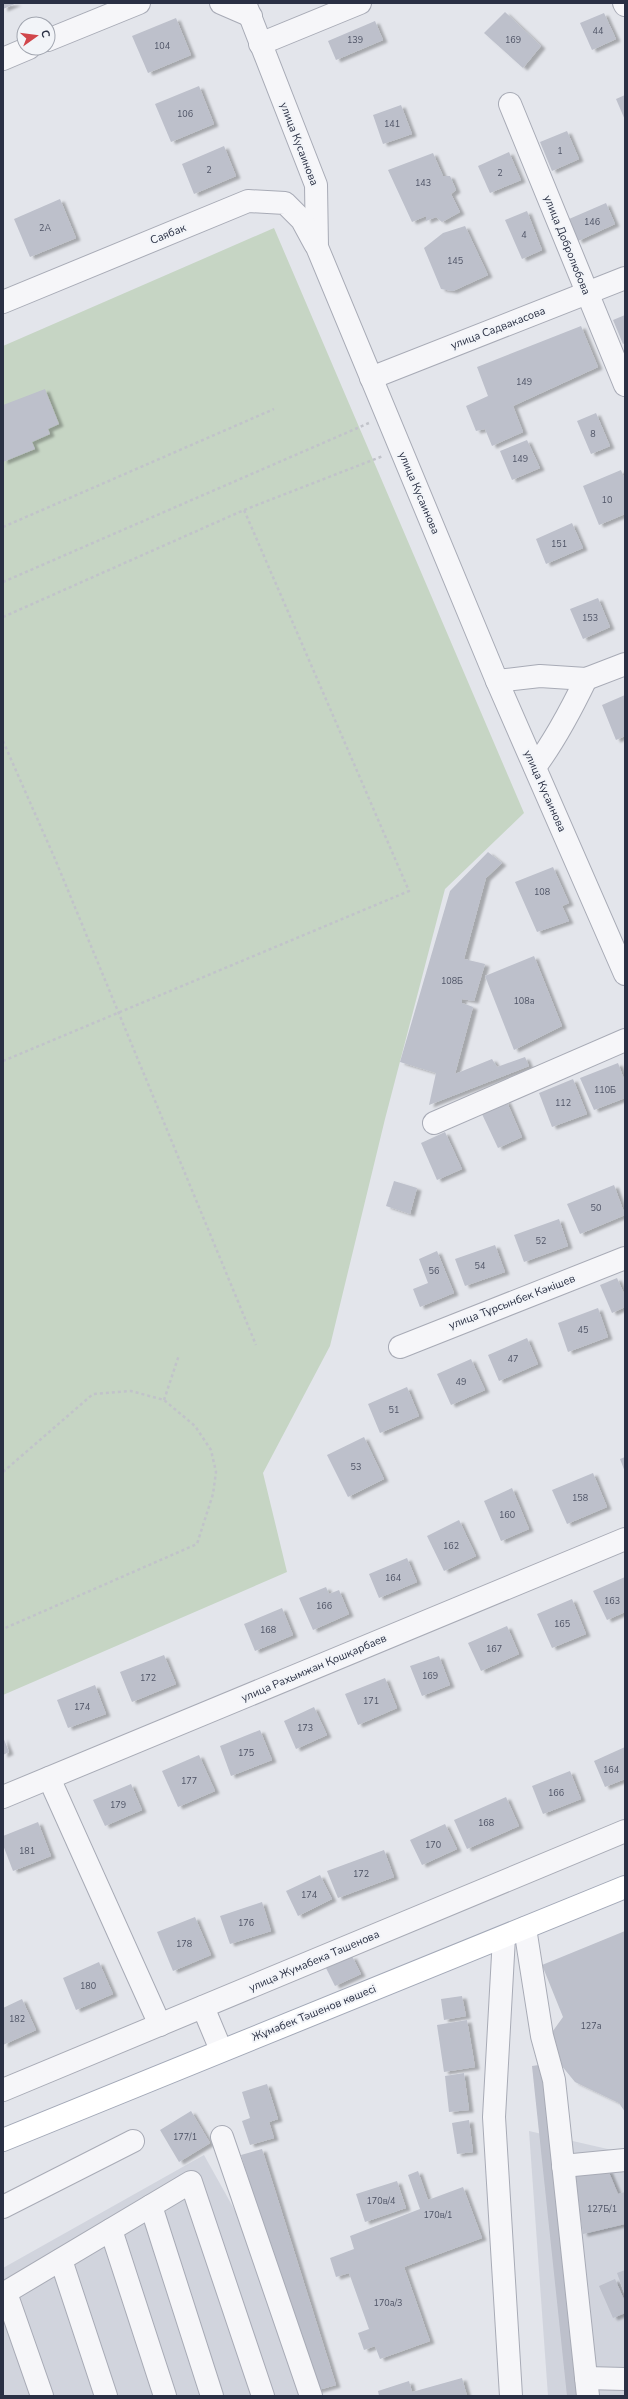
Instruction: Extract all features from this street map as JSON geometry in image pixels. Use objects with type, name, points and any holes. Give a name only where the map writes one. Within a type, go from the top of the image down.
[{"type":"main road","name":"Жұмабек Тәшенов көшесі","points":[[3,2140],[221,2050],[625,1887]]},
{"type":"street","points":[[56,37],[139,3]]},
{"type":"street","points":[[221,3],[248,10]]},
{"type":"street","points":[[260,44],[360,3]]},
{"type":"street","name":"улица Кусаинова","points":[[248,10],[316,186],[317,247],[370,378],[497,681],[625,974]]},
{"type":"street","points":[[3,58],[16,53]]},
{"type":"street","name":"улица Добролюбова","points":[[510,104],[625,385]]},
{"type":"street","name":"Саябак","points":[[3,302],[248,202],[285,203],[302,220],[317,247]]},
{"type":"street","name":"улица Садвакасова","points":[[370,378],[625,278]]},
{"type":"street","points":[[497,681],[540,676],[586,679],[625,664]]},
{"type":"street","points":[[535,767],[551,746],[565,722],[586,679]]},
{"type":"street","points":[[434,1123],[625,1040]]},
{"type":"street","name":"улица Тұрсынбек Кәкішев","points":[[400,1347],[625,1258]]},
{"type":"street","name":"улица Рахымжан Қошқарбаев","points":[[3,1797],[625,1539]]},
{"type":"street","points":[[49,1778],[160,2025]]},
{"type":"street","name":"улица Жумабека Ташенова","points":[[3,2090],[625,1831]]},
{"type":"street","points":[[525,1928],[542,2036],[554,2080],[587,2387],[625,2379]]},
{"type":"street","points":[[504,1936],[494,2117],[511,2396]]},
{"type":"street","points":[[203,2007],[221,2050]]},
{"type":"street","points":[[222,2137],[311,2396]]},
{"type":"street","points":[[3,2207],[133,2141]]},
{"type":"street","points":[[563,2166],[625,2160]]},
{"type":"street","points":[[42,2396],[4,2293],[191,2182],[264,2396]]},
{"type":"street","points":[[151,2206],[212,2396]]},
{"type":"street","points":[[111,2230],[165,2396]]},
{"type":"street","points":[[61,2260],[106,2396]]},
{"type":"path","points":[[3,527],[274,410]]},
{"type":"path","points":[[3,582],[386,416]]},
{"type":"path","points":[[3,617],[244,510],[400,449]]},
{"type":"path","points":[[3,1061],[409,891],[244,510]]},
{"type":"path","points":[[3,741],[120,1013],[256,1345]]},
{"type":"path","points":[[164,1400],[179,1355]]},
{"type":"path","points":[[3,1472],[94,1394],[131,1391],[164,1400],[195,1426],[211,1450],[216,1472],[214,1494],[197,1544],[3,1629]]},
{"type":"shaded area","points":[[529,2131],[625,2153],[625,2396],[548,2396]]},
{"type":"shaded area","points":[[204,2155],[243,2225],[319,2396],[3,2396],[3,2268]]},
{"type":"green space","points":[[274,228],[524,813],[445,889],[385,1119],[330,1346],[263,1473],[287,1572],[3,1695],[3,346]]},
{"type":"building","points":[[3,3],[17,3],[3,9]]},
{"type":"building","points":[[505,12],[541,46],[523,68],[484,33]]},
{"type":"building","points":[[604,13],[616,39],[592,50],[580,23]]},
{"type":"building","points":[[176,18],[191,55],[148,73],[132,36]]},
{"type":"building","points":[[375,21],[383,40],[336,60],[328,41]]},
{"type":"building","points":[[199,86],[214,124],[171,142],[155,104]]},
{"type":"building","points":[[625,95],[625,120],[616,99]]},
{"type":"building","points":[[401,105],[412,134],[383,144],[373,115]]},
{"type":"building","points":[[567,131],[579,159],[552,171],[540,142]]},
{"type":"building","points":[[224,146],[236,176],[194,194],[182,164]]},
{"type":"building","points":[[509,152],[521,180],[490,193],[478,166]]},
{"type":"building","points":[[433,153],[443,176],[450,176],[456,190],[451,194],[460,212],[442,222],[436,217],[426,221],[426,216],[412,222],[388,170]]},
{"type":"building","points":[[60,199],[76,238],[30,257],[14,219]]},
{"type":"building","points":[[606,203],[615,224],[578,241],[569,219]]},
{"type":"building","points":[[527,211],[542,250],[522,259],[505,220]]},
{"type":"building","points":[[465,226],[488,275],[453,291],[441,289],[424,248],[443,233]]},
{"type":"building","points":[[625,315],[625,343],[623,344],[613,320]]},
{"type":"building","points":[[581,326],[598,367],[513,406],[523,432],[492,446],[485,429],[476,431],[466,406],[488,396],[477,367]]},
{"type":"building","points":[[45,389],[59,424],[48,429],[50,434],[32,442],[35,449],[3,462],[3,405]]},
{"type":"building","points":[[596,413],[610,446],[591,454],[577,421]]},
{"type":"building","points":[[527,440],[540,468],[512,480],[500,451]]},
{"type":"building","points":[[621,470],[625,480],[625,514],[599,525],[583,486]]},
{"type":"building","points":[[572,523],[583,548],[546,564],[536,539]]},
{"type":"building","points":[[598,598],[610,627],[583,639],[570,609]]},
{"type":"building","points":[[625,695],[625,736],[616,740],[602,705]]},
{"type":"building","points":[[488,852],[502,863],[486,878],[464,959],[485,964],[474,1001],[462,999],[462,1003],[473,1007],[455,1074],[492,1059],[497,1067],[525,1057],[529,1066],[429,1105],[436,1073],[400,1062],[450,891]]},
{"type":"building","points":[[553,867],[569,903],[562,906],[569,921],[537,932],[515,882]]},
{"type":"building","points":[[534,956],[562,1026],[514,1050],[485,976]]},
{"type":"building","points":[[618,1063],[625,1082],[625,1098],[594,1110],[580,1078]]},
{"type":"building","points":[[573,1079],[587,1114],[552,1127],[539,1093]]},
{"type":"building","points":[[506,1100],[522,1137],[498,1148],[481,1112]]},
{"type":"building","points":[[445,1132],[462,1169],[437,1180],[421,1143]]},
{"type":"building","points":[[394,1181],[417,1188],[410,1214],[386,1206]]},
{"type":"building","points":[[614,1185],[625,1215],[580,1234],[567,1204]]},
{"type":"building","points":[[559,1219],[568,1246],[524,1262],[514,1235]]},
{"type":"building","points":[[495,1245],[505,1272],[465,1286],[455,1259]]},
{"type":"building","points":[[437,1251],[454,1293],[420,1307],[413,1289],[428,1283],[419,1259]]},
{"type":"building","points":[[617,1278],[625,1296],[625,1307],[612,1313],[600,1285]]},
{"type":"building","points":[[598,1308],[608,1337],[568,1352],[558,1323]]},
{"type":"building","points":[[527,1338],[538,1364],[499,1381],[488,1355]]},
{"type":"building","points":[[471,1359],[485,1390],[451,1405],[437,1374]]},
{"type":"building","points":[[407,1387],[419,1416],[380,1433],[368,1404]]},
{"type":"building","points":[[364,1437],[384,1479],[348,1497],[327,1455]]},
{"type":"building","points":[[625,1457],[625,1472],[620,1459]]},
{"type":"building","points":[[593,1473],[607,1507],[567,1524],[552,1490]]},
{"type":"building","points":[[512,1488],[529,1529],[501,1541],[484,1501]]},
{"type":"building","points":[[459,1520],[476,1556],[444,1571],[427,1536]]},
{"type":"building","points":[[407,1558],[417,1582],[379,1598],[369,1574]]},
{"type":"building","points":[[625,1577],[625,1612],[607,1620],[593,1591]]},
{"type":"building","points":[[326,1587],[329,1594],[339,1590],[349,1614],[313,1630],[299,1598]]},
{"type":"building","points":[[572,1599],[586,1634],[552,1648],[537,1614]]},
{"type":"building","points":[[282,1608],[293,1635],[255,1651],[244,1624]]},
{"type":"building","points":[[507,1626],[519,1654],[481,1671],[468,1643]]},
{"type":"building","points":[[164,1655],[176,1684],[132,1702],[120,1672]]},
{"type":"building","points":[[439,1656],[450,1685],[422,1696],[410,1666]]},
{"type":"building","points":[[385,1678],[397,1708],[358,1725],[345,1694]]},
{"type":"building","points":[[95,1685],[106,1714],[68,1728],[57,1700]]},
{"type":"building","points":[[314,1707],[327,1735],[296,1749],[284,1721]]},
{"type":"building","points":[[260,1730],[272,1760],[231,1776],[220,1746]]},
{"type":"building","points":[[3,1737],[9,1752],[3,1755]]},
{"type":"building","points":[[625,1747],[625,1779],[605,1787],[594,1761]]},
{"type":"building","points":[[199,1755],[215,1791],[178,1807],[162,1771]]},
{"type":"building","points":[[570,1771],[581,1799],[543,1814],[532,1786]]},
{"type":"building","points":[[131,1784],[142,1810],[105,1826],[93,1800]]},
{"type":"building","points":[[506,1797],[519,1826],[467,1849],[454,1820]]},
{"type":"building","points":[[38,1822],[51,1856],[13,1871],[3,1845],[3,1836]]},
{"type":"building","points":[[445,1824],[457,1849],[422,1865],[410,1840]]},
{"type":"building","points":[[384,1850],[394,1877],[338,1898],[327,1871]]},
{"type":"building","points":[[320,1875],[332,1899],[298,1916],[286,1891]]},
{"type":"building","points":[[262,1902],[271,1931],[230,1944],[220,1916]]},
{"type":"building","points":[[195,1917],[211,1955],[173,1971],[157,1932]]},
{"type":"building","points":[[625,1931],[625,2112],[619,2103],[575,2082],[557,2060],[550,2035],[563,2017],[542,1965]]},
{"type":"building","points":[[352,1956],[361,1974],[335,1986],[326,1968]]},
{"type":"building","points":[[99,1962],[113,1994],[76,2010],[63,1978]]},
{"type":"building","points":[[462,1996],[466,2016],[444,2020],[441,1999]]},
{"type":"building","points":[[22,1999],[36,2030],[3,2045],[3,2008]]},
{"type":"building","points":[[467,2020],[475,2067],[444,2072],[437,2025]]},
{"type":"building","points":[[546,2064],[581,2396],[567,2396],[532,2066]]},
{"type":"building","points":[[464,2073],[469,2110],[449,2112],[445,2076]]},
{"type":"building","points":[[267,2084],[278,2119],[269,2122],[274,2138],[250,2145],[242,2121],[250,2118],[242,2092]]},
{"type":"building","points":[[191,2111],[210,2143],[179,2162],[160,2130]]},
{"type":"building","points":[[469,2120],[473,2152],[457,2154],[452,2123]]},
{"type":"building","points":[[262,2149],[336,2385],[315,2391],[241,2155]]},
{"type":"building","points":[[608,2170],[618,2194],[625,2192],[625,2224],[583,2234],[574,2175]]},
{"type":"building","points":[[418,2171],[428,2200],[463,2187],[482,2238],[404,2267],[430,2341],[380,2359],[375,2346],[364,2350],[358,2333],[369,2329],[349,2273],[336,2277],[330,2258],[354,2249],[350,2236],[420,2209],[408,2175]]},
{"type":"building","points":[[397,2181],[406,2208],[365,2222],[356,2194]]},
{"type":"building","points":[[625,2270],[625,2295],[617,2273]]},
{"type":"building","points":[[615,2279],[625,2302],[625,2313],[613,2318],[599,2286]]},
{"type":"building","points":[[462,2378],[467,2396],[379,2396],[378,2391],[409,2381],[412,2392]]}]
